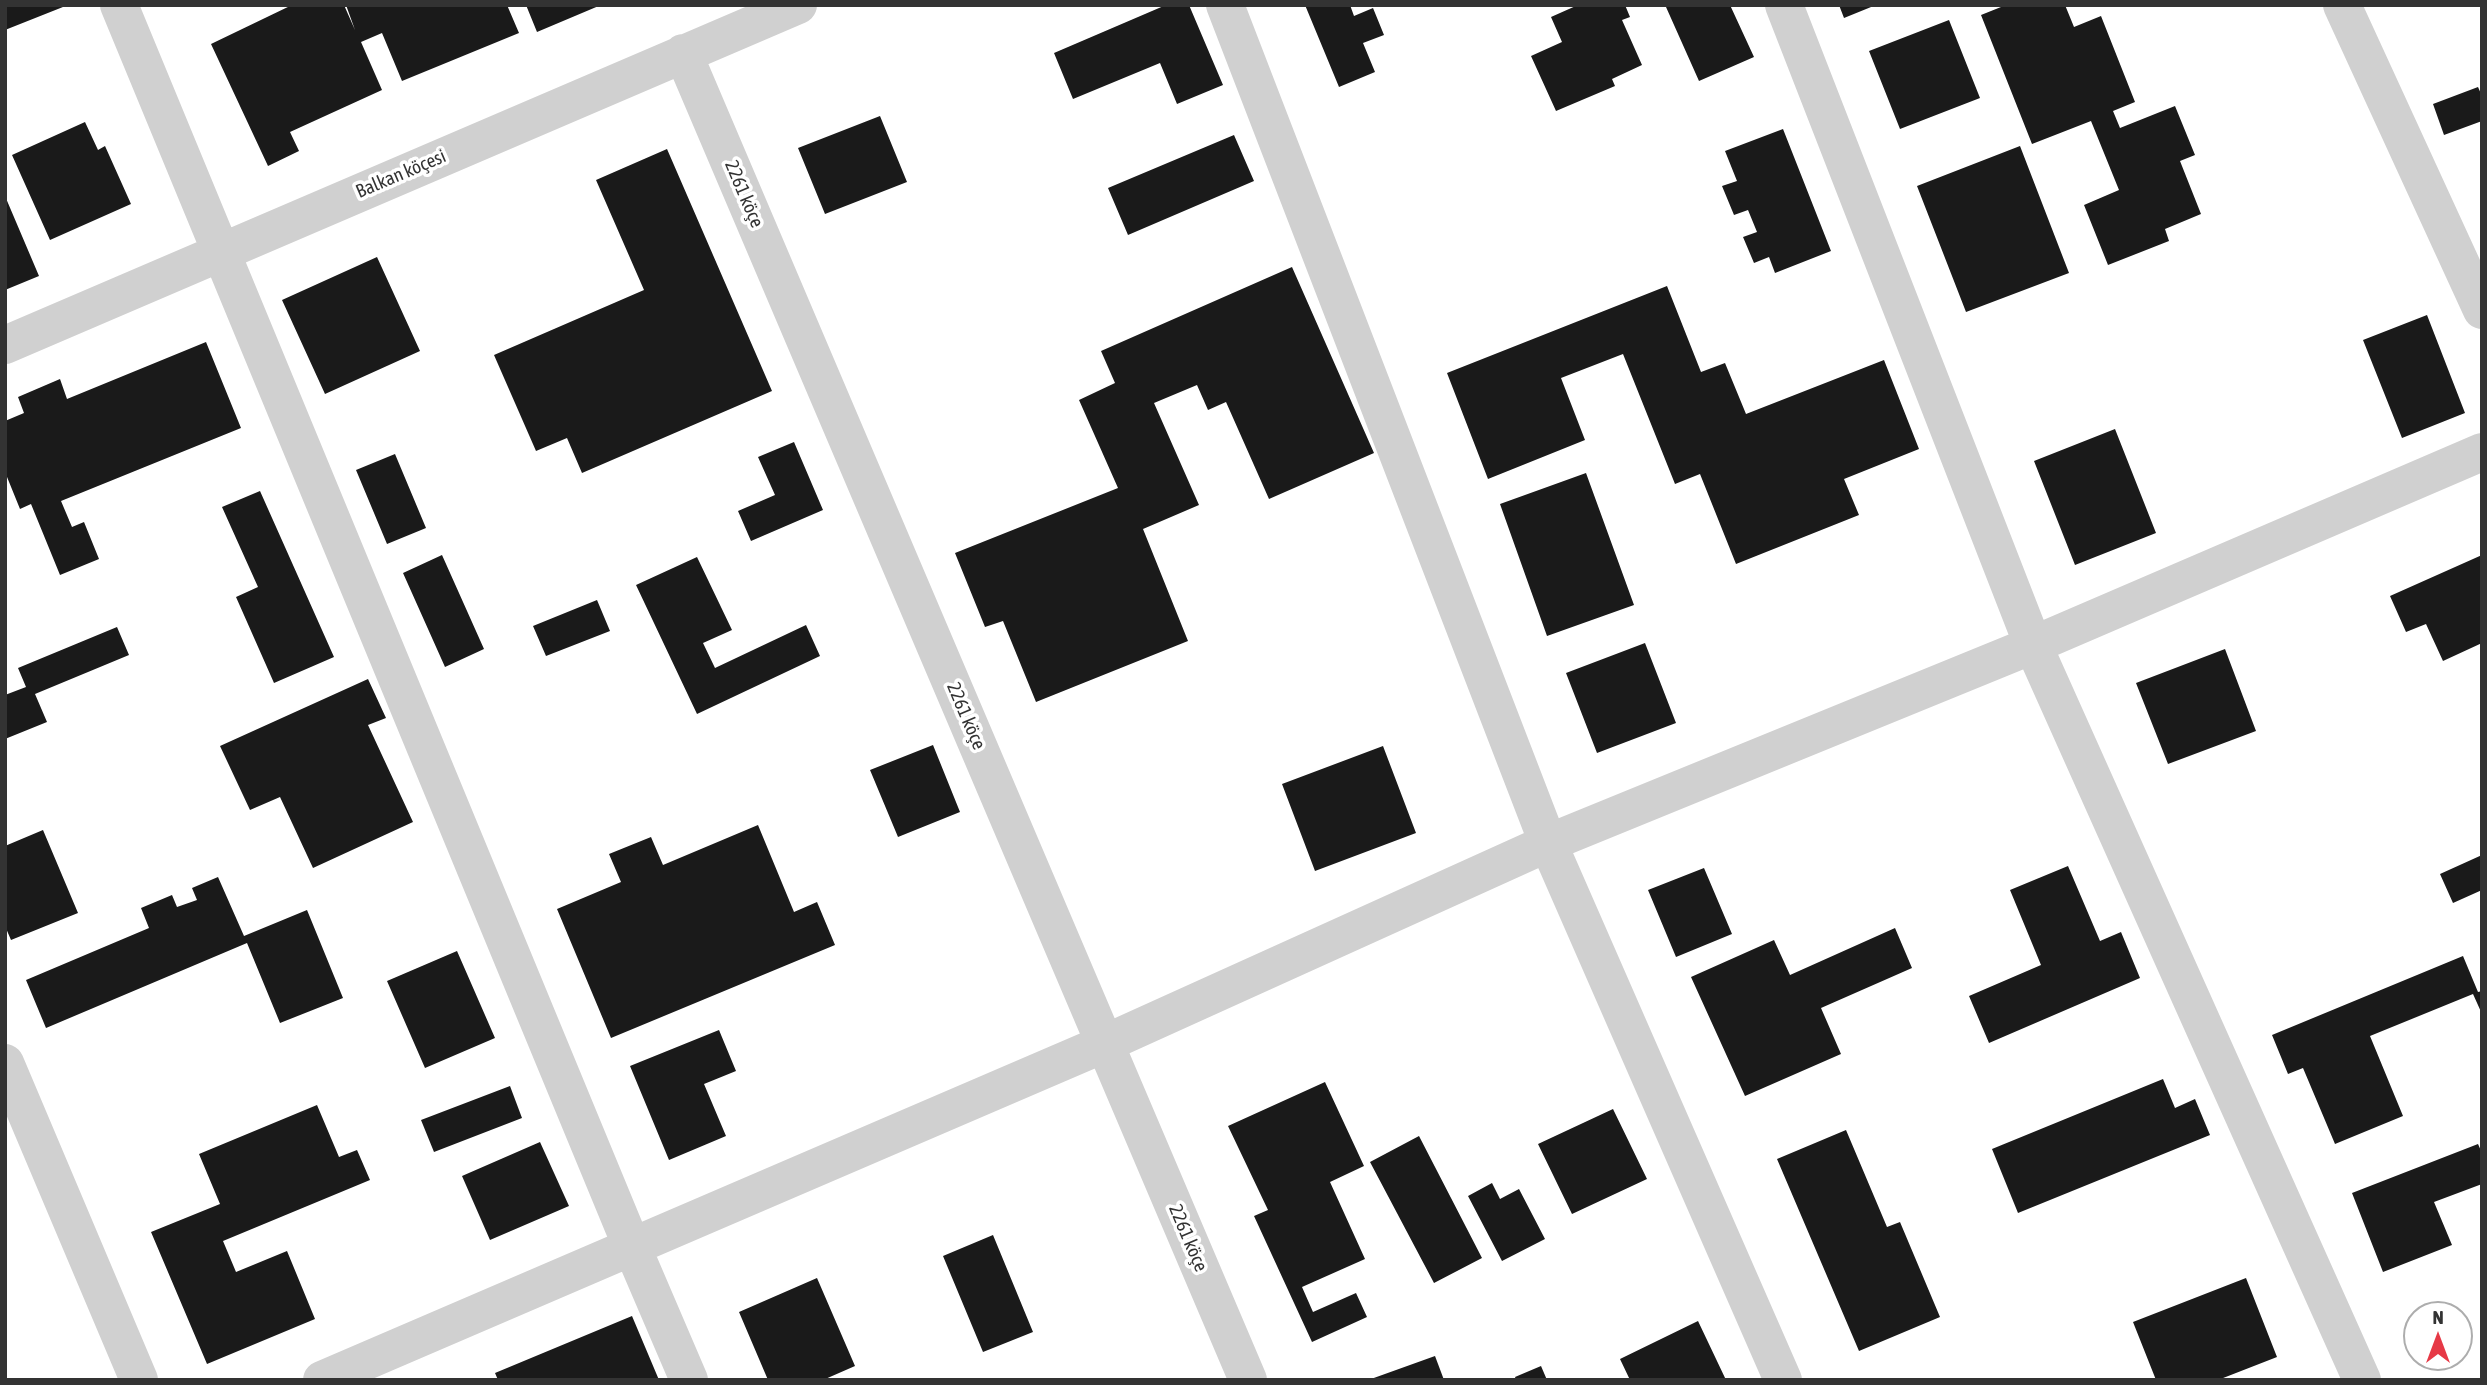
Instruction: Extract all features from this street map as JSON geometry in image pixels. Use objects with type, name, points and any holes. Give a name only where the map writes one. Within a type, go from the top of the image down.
[{"type":"street","points":[[119,5],[689,1380]]},
{"type":"street","name":"Balkan köçesi","points":[[5,345],[798,5]]},
{"type":"street","points":[[1225,5],[1548,843],[1783,1380]]},
{"type":"street","points":[[1784,5],[2033,645],[2362,1380]]},
{"type":"street","points":[[2342,5],[2482,310]]},
{"type":"street","name":"2261 köçe","points":[[683,53],[1248,1380]]},
{"type":"street","points":[[322,1380],[1105,1043],[1548,843],[2033,645],[2482,452]]},
{"type":"street","points":[[5,1063],[139,1380]]},
{"type":"building","points":[[5,5],[68,5],[5,30]]},
{"type":"building","points":[[292,5],[344,5],[355,30],[346,5],[507,5],[519,33],[402,81],[382,33],[361,42],[382,90],[290,132],[299,151],[268,166],[211,44]]},
{"type":"building","points":[[526,5],[601,5],[537,32]]},
{"type":"building","points":[[1166,5],[1189,5],[1223,85],[1177,104],[1160,63],[1073,99],[1054,53]]},
{"type":"building","points":[[1305,5],[1350,5],[1354,16],[1373,8],[1384,35],[1363,43],[1375,72],[1339,87]]},
{"type":"building","points":[[1578,5],[1625,5],[1630,17],[1622,20],[1642,65],[1612,79],[1615,86],[1556,111],[1531,56],[1562,42],[1551,17]]},
{"type":"building","points":[[1730,5],[1754,57],[1699,81],[1666,7]]},
{"type":"building","points":[[1839,5],[1876,5],[1844,18]]},
{"type":"building","points":[[2006,5],[2065,5],[2074,27],[2101,16],[2135,102],[2113,111],[2120,128],[2175,106],[2195,155],[2180,161],[2201,214],[2165,229],[2169,241],[2108,265],[2084,205],[2119,190],[2091,121],[2032,144],[1981,15]]},
{"type":"building","points":[[1949,20],[1980,98],[1900,129],[1869,51]]},
{"type":"building","points":[[2478,87],[2482,96],[2482,121],[2444,135],[2433,104]]},
{"type":"building","points":[[880,116],[907,182],[825,214],[798,148]]},
{"type":"building","points":[[85,122],[98,150],[105,146],[131,204],[50,240],[12,155]]},
{"type":"building","points":[[1783,129],[1831,251],[1775,273],[1769,257],[1754,263],[1743,237],[1757,232],[1748,210],[1734,215],[1722,186],[1737,181],[1725,151]]},
{"type":"building","points":[[1234,135],[1254,181],[1128,235],[1108,188]]},
{"type":"building","points":[[2020,146],[2069,273],[1966,312],[1917,186]]},
{"type":"building","points":[[667,149],[772,391],[582,473],[567,438],[536,451],[494,355],[644,290],[596,180]]},
{"type":"building","points":[[5,196],[39,276],[5,290]]},
{"type":"building","points":[[377,257],[420,351],[325,394],[282,300]]},
{"type":"building","points":[[1292,267],[1374,453],[1269,499],[1226,402],[1208,410],[1197,385],[1154,403],[1199,505],[1143,529],[1188,641],[1036,702],[1003,621],[985,627],[955,553],[1118,488],[1079,400],[1115,383],[1101,351]]},
{"type":"building","points":[[1667,286],[1701,372],[1725,363],[1746,414],[1884,360],[1919,449],[1844,479],[1859,515],[1736,564],[1700,474],[1675,484],[1623,354],[1561,378],[1585,440],[1488,479],[1447,373]]},
{"type":"building","points":[[2427,315],[2465,413],[2402,438],[2363,340]]},
{"type":"building","points":[[206,342],[241,428],[61,501],[72,527],[84,522],[99,559],[60,575],[31,504],[20,509],[5,472],[5,421],[24,413],[18,397],[60,379],[67,399]]},
{"type":"building","points":[[2115,429],[2156,533],[2075,565],[2034,461]]},
{"type":"building","points":[[794,442],[823,510],[751,541],[738,511],[775,495],[758,457]]},
{"type":"building","points":[[395,454],[426,528],[387,544],[356,470]]},
{"type":"building","points":[[1586,473],[1634,605],[1547,636],[1500,504]]},
{"type":"building","points":[[260,491],[334,657],[274,683],[236,597],[258,587],[222,507]]},
{"type":"building","points":[[442,555],[484,649],[445,667],[403,573]]},
{"type":"building","points":[[2482,555],[2482,643],[2443,661],[2426,624],[2406,632],[2390,596]]},
{"type":"building","points":[[697,557],[732,630],[703,643],[715,668],[806,625],[820,656],[697,714],[636,585]]},
{"type":"building","points":[[597,600],[610,631],[546,656],[533,626]]},
{"type":"building","points":[[117,627],[129,655],[35,694],[47,722],[5,739],[5,695],[26,687],[18,668]]},
{"type":"building","points":[[1645,643],[1676,723],[1597,753],[1566,673]]},
{"type":"building","points":[[2225,649],[2256,731],[2168,764],[2136,683]]},
{"type":"building","points":[[368,679],[386,718],[368,725],[413,822],[313,868],[280,797],[250,810],[220,746]]},
{"type":"building","points":[[933,745],[960,812],[898,837],[870,770]]},
{"type":"building","points":[[1383,746],[1416,833],[1315,871],[1282,784]]},
{"type":"building","points":[[758,825],[794,912],[817,902],[835,945],[611,1038],[557,909],[621,882],[609,854],[651,837],[663,865]]},
{"type":"building","points":[[43,830],[78,913],[11,940],[5,926],[5,846]]},
{"type":"building","points":[[2482,855],[2482,890],[2453,903],[2440,874]]},
{"type":"building","points":[[2068,866],[2100,941],[2121,932],[2140,978],[1989,1043],[1969,996],[2041,965],[2010,890]]},
{"type":"building","points":[[1704,868],[1732,934],[1676,957],[1648,890]]},
{"type":"building","points":[[218,877],[244,936],[307,910],[343,998],[280,1023],[247,943],[46,1028],[26,980],[149,928],[141,908],[172,895],[177,907],[197,900],[192,888]]},
{"type":"building","points":[[1895,928],[1912,968],[1821,1008],[1841,1054],[1745,1096],[1691,977],[1774,940],[1790,975]]},
{"type":"building","points":[[457,951],[495,1038],[425,1068],[387,981]]},
{"type":"building","points":[[2463,956],[2478,992],[2482,991],[2482,1014],[2473,994],[2370,1036],[2403,1116],[2335,1144],[2303,1068],[2288,1074],[2272,1035]]},
{"type":"building","points":[[719,1030],[736,1071],[704,1084],[726,1136],[669,1160],[630,1066]]},
{"type":"building","points":[[2163,1079],[2175,1108],[2195,1099],[2210,1135],[2018,1213],[1992,1149]]},
{"type":"building","points":[[1325,1082],[1364,1166],[1330,1182],[1365,1259],[1302,1287],[1313,1312],[1356,1293],[1367,1317],[1312,1342],[1254,1216],[1268,1210],[1228,1126]]},
{"type":"building","points":[[510,1086],[522,1118],[434,1152],[421,1120]]},
{"type":"building","points":[[317,1105],[339,1157],[357,1150],[370,1180],[223,1241],[236,1272],[287,1251],[315,1319],[207,1364],[151,1232],[220,1204],[199,1154]]},
{"type":"building","points":[[1613,1109],[1647,1179],[1572,1214],[1538,1144]]},
{"type":"building","points":[[1846,1130],[1887,1227],[1900,1222],[1940,1317],[1859,1351],[1777,1159]]},
{"type":"building","points":[[1419,1136],[1482,1258],[1434,1283],[1370,1162]]},
{"type":"building","points":[[540,1142],[569,1206],[490,1240],[462,1176]]},
{"type":"building","points":[[2478,1144],[2482,1153],[2482,1184],[2434,1202],[2452,1245],[2383,1272],[2352,1193]]},
{"type":"building","points":[[1492,1183],[1500,1199],[1519,1189],[1545,1239],[1502,1261],[1468,1196]]},
{"type":"building","points":[[993,1235],[1033,1332],[983,1352],[943,1256]]},
{"type":"building","points":[[817,1278],[855,1366],[823,1380],[768,1380],[739,1312]]},
{"type":"building","points":[[2246,1278],[2277,1357],[2218,1380],[2156,1380],[2133,1322]]},
{"type":"building","points":[[632,1316],[659,1380],[498,1380],[495,1373]]},
{"type":"building","points":[[1698,1321],[1726,1380],[1630,1380],[1620,1359]]},
{"type":"building","points":[[1435,1356],[1444,1380],[1371,1379]]},
{"type":"building","points":[[1541,1366],[1547,1380],[1516,1380],[1515,1377]]}]
